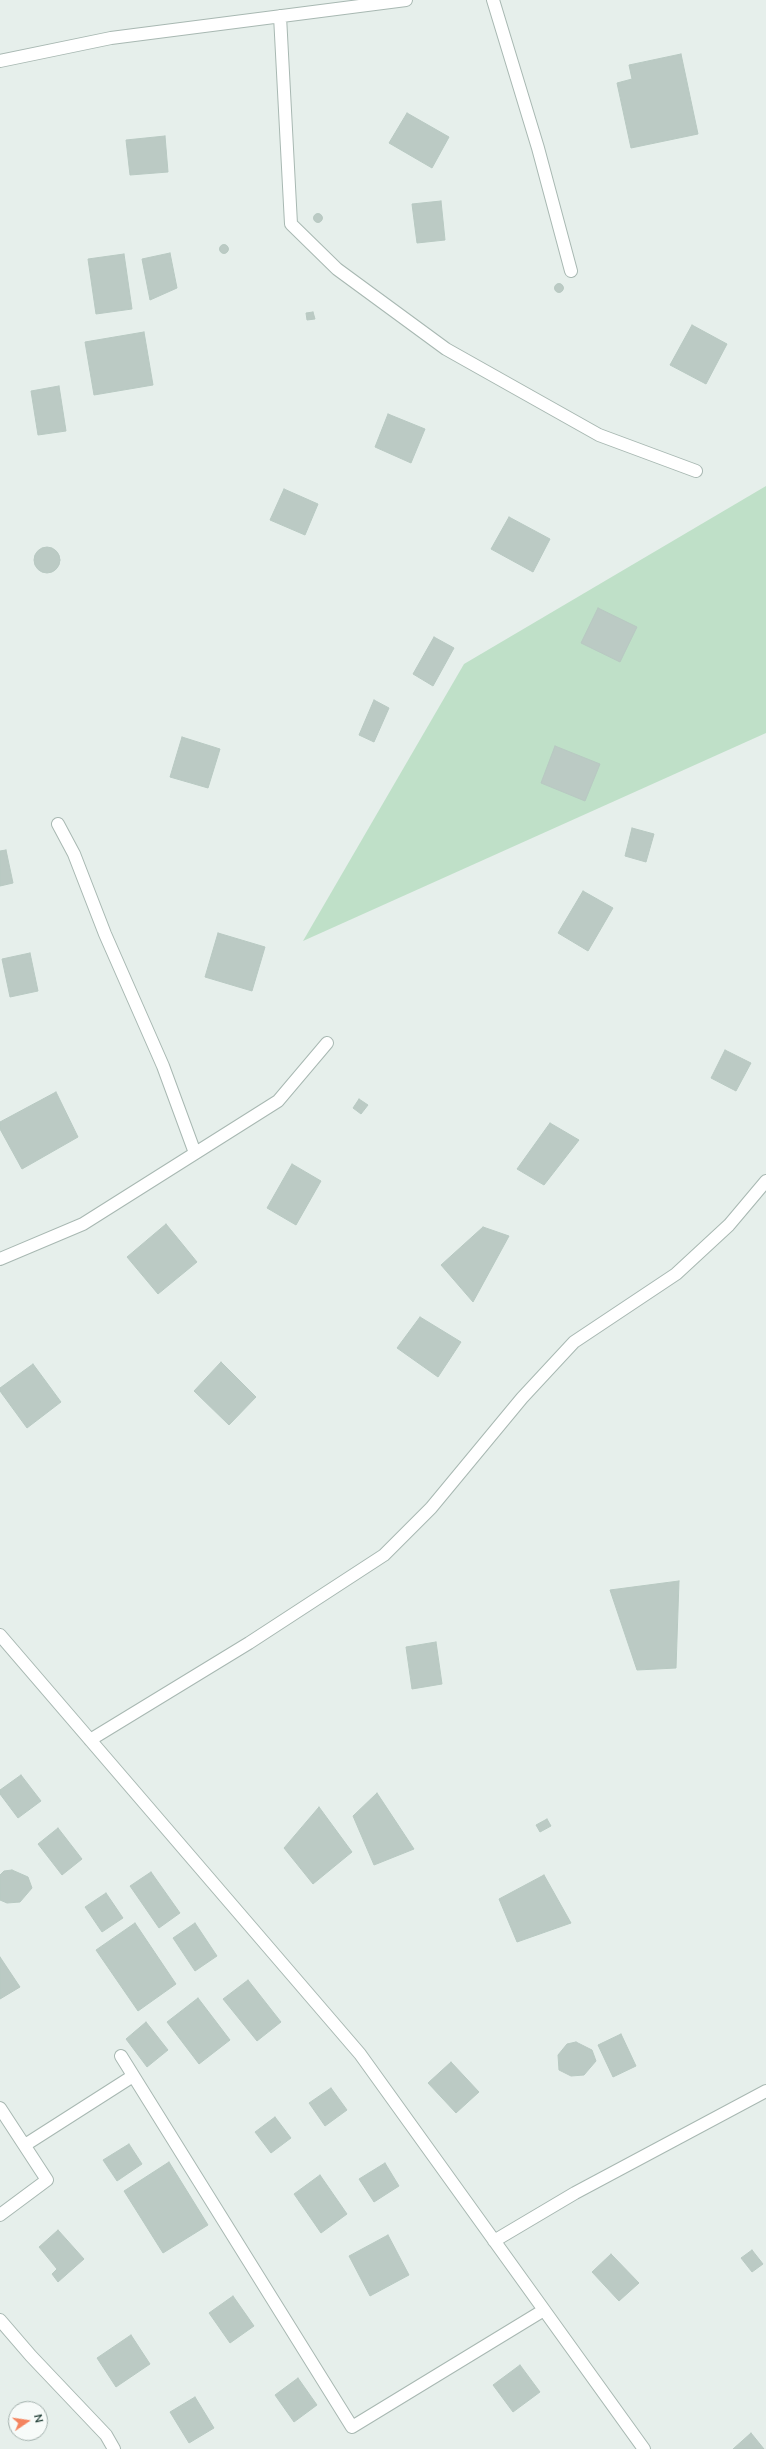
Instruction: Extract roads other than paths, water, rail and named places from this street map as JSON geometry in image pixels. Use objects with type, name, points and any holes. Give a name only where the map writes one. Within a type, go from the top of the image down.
[{"type":"street","points":[[0,60],[111,38],[406,0]]},
{"type":"street","points":[[493,0],[538,148],[571,271]]},
{"type":"street","points":[[280,16],[291,224],[337,268],[446,349],[599,435],[696,471]]},
{"type":"street","points":[[58,824],[74,854],[105,934],[162,1066],[195,1153]]},
{"type":"street","points":[[0,1259],[83,1224],[278,1101],[328,1043]]},
{"type":"street","points":[[90,1740],[249,1643],[384,1556],[432,1508],[522,1398],[574,1342],[676,1274],[730,1225],[766,1181]]},
{"type":"street","points":[[0,1635],[360,2054],[644,2449]]},
{"type":"street","points":[[121,2056],[352,2427],[544,2310]]},
{"type":"street","points":[[25,2145],[133,2076]]},
{"type":"street","points":[[494,2241],[575,2192],[766,2091]]},
{"type":"street","points":[[0,2108],[47,2180],[0,2215]]},
{"type":"street","points":[[0,2320],[106,2435],[114,2449]]}]
